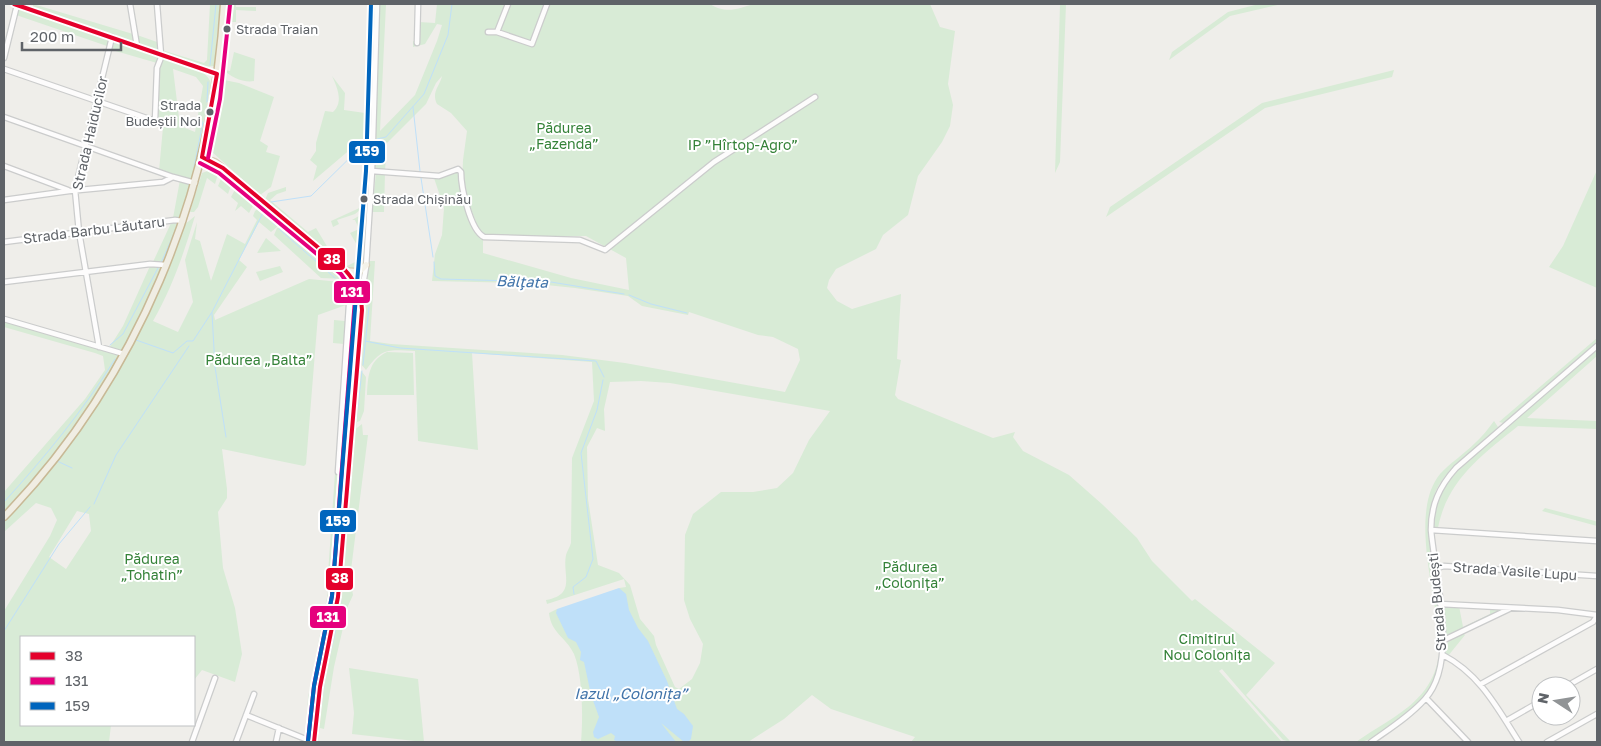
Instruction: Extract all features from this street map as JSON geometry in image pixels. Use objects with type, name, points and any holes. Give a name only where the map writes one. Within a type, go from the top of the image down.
[{"type":"highway","points":[[4,516],[63,447],[99,396],[124,354],[167,266],[195,184],[202,157],[217,74],[224,4]]},
{"type":"main road","points":[[202,157],[215,162],[223,168],[345,270],[358,285],[361,296],[338,597],[320,687],[313,742]]},
{"type":"main road","points":[[345,270],[357,272],[366,265]]},
{"type":"street","points":[[4,58],[15,4],[217,74]]},
{"type":"street","points":[[31,10],[32,4]]},
{"type":"street","points":[[130,4],[137,46]]},
{"type":"street","points":[[4,69],[155,121],[157,68],[162,55],[157,4]]},
{"type":"street","points":[[361,296],[366,265],[372,171],[377,4]]},
{"type":"street","points":[[418,4],[418,43]]},
{"type":"street","points":[[497,32],[508,4]]},
{"type":"street","points":[[488,32],[497,32],[532,44],[547,4]]},
{"type":"street","name":"Strada Haiducilor","points":[[99,347],[72,190],[97,102],[112,37]]},
{"type":"street","points":[[372,171],[439,176],[458,169],[461,172],[461,186],[475,228],[484,237],[580,240],[605,250],[701,171],[815,97]]},
{"type":"street","points":[[4,117],[195,184]]},
{"type":"street","points":[[4,166],[72,190]]},
{"type":"street","points":[[4,200],[72,190],[163,182],[173,177]]},
{"type":"street","name":"Strada Barbu Lăutaru","points":[[4,242],[175,220],[183,221]]},
{"type":"street","points":[[4,282],[150,264],[167,266]]},
{"type":"street","points":[[338,472],[348,305]]},
{"type":"street","points":[[4,319],[124,354]]},
{"type":"street","name":"Strada Budești","points":[[1371,742],[1426,698],[1435,683],[1443,655],[1444,640],[1434,569],[1431,530],[1432,515],[1438,492],[1456,468],[1597,346]]},
{"type":"street","points":[[1431,530],[1597,541]]},
{"type":"street","name":"Strada Vasile Lupu","points":[[1434,569],[1444,566],[1597,576]]},
{"type":"street","points":[[1440,604],[1558,610],[1597,616],[1593,622],[1481,684]]},
{"type":"street","points":[[1444,640],[1510,609]]},
{"type":"street","points":[[1443,655],[1456,662],[1481,684],[1519,742]]},
{"type":"street","points":[[1581,678],[1597,669]]},
{"type":"street","points":[[192,742],[215,678]]},
{"type":"street","points":[[236,742],[254,694]]},
{"type":"street","points":[[1426,698],[1468,742]]},
{"type":"street","points":[[1506,721],[1531,707]]},
{"type":"street","points":[[246,714],[313,742]]},
{"type":"street","points":[[1547,742],[1597,714]]},
{"type":"street","points":[[276,742],[279,728]]},
{"type":"green space","points":[[33,4],[133,34],[134,43],[33,8]]},
{"type":"green space","points":[[154,4],[156,4],[159,52],[139,45],[137,35],[157,42]]},
{"type":"green space","points":[[210,4],[220,4],[214,66],[203,67],[163,53],[165,51],[204,63],[207,60]]},
{"type":"green space","points":[[228,4],[236,4],[236,7],[256,7],[256,11],[236,10],[236,22],[230,22],[231,33],[227,32]]},
{"type":"green space","points":[[379,4],[386,4],[380,131],[415,95],[442,25],[437,24],[425,44],[413,47],[413,41],[418,44],[419,22],[435,23],[437,4],[710,4],[726,10],[754,4],[930,4],[940,27],[955,31],[948,84],[953,105],[950,126],[942,142],[918,176],[908,215],[883,235],[876,249],[836,269],[829,280],[827,288],[837,301],[852,309],[901,294],[897,359],[901,360],[895,395],[898,399],[993,438],[1015,432],[1013,437],[1023,451],[1069,475],[1137,538],[1152,561],[1192,601],[1195,599],[1275,663],[1246,695],[1291,742],[1283,740],[1222,669],[1219,671],[1282,742],[911,742],[915,737],[831,709],[812,695],[784,719],[748,742],[581,742],[581,685],[574,654],[550,620],[549,613],[557,609],[563,623],[581,638],[594,670],[599,693],[607,705],[642,720],[653,720],[663,715],[661,686],[649,663],[649,655],[629,631],[619,588],[626,587],[624,579],[547,604],[546,600],[562,593],[566,583],[565,562],[571,543],[572,458],[594,401],[592,362],[472,353],[478,450],[418,441],[415,351],[398,350],[387,352],[377,357],[366,370],[360,363],[367,299],[368,261],[375,261],[370,341],[562,355],[625,363],[785,392],[800,360],[798,349],[773,337],[758,335],[689,312],[688,315],[642,306],[628,296],[527,283],[432,281],[435,254],[442,235],[444,208],[434,178],[457,171],[460,174],[464,199],[470,218],[478,234],[483,238],[483,253],[571,278],[629,290],[626,258],[586,236],[492,237],[480,233],[462,185],[467,131],[451,113],[437,104],[435,100],[435,93],[442,76],[436,83],[426,104],[387,143],[385,171],[374,167]],"holes":[[[641,381],[670,383],[830,411],[809,440],[793,473],[777,488],[753,492],[721,492],[693,514],[685,535],[684,600],[690,619],[703,644],[700,663],[692,679],[679,689],[675,687],[656,645],[654,636],[640,619],[630,585],[619,573],[598,565],[588,499],[587,447],[597,428],[605,431],[604,409],[610,382]]]},
{"type":"green space","points":[[1060,4],[1066,4],[1060,162],[1055,173]]},
{"type":"green space","points":[[1259,4],[1282,4],[1230,16],[1169,60],[1172,52],[1228,12]]},
{"type":"green space","points":[[19,7],[109,38],[107,46],[16,15]]},
{"type":"green space","points":[[115,40],[159,56],[157,63],[112,50]]},
{"type":"green space","points":[[234,52],[255,59],[254,81],[238,79],[224,70],[230,71]]},
{"type":"green space","points":[[164,58],[198,69],[204,73],[211,83],[194,182],[159,171],[163,127],[156,124],[158,69]],"holes":[[[173,69],[196,77],[203,86],[195,132],[180,126]]]},
{"type":"green space","points":[[1394,70],[1392,77],[1265,108],[1106,217],[1110,207],[1262,103]]},
{"type":"green space","points":[[332,76],[345,93],[344,110],[365,113],[366,77],[373,77],[368,204],[355,214],[337,220],[339,224],[333,227],[331,221],[366,205],[368,141],[359,142],[313,181],[317,166],[310,160],[316,151],[316,143],[325,111],[333,112],[339,99]]},
{"type":"green space","points":[[224,80],[239,83],[274,97],[260,141],[268,146],[266,152],[280,156],[271,187],[260,195],[211,151],[210,143],[218,109],[219,88]]},
{"type":"green space","points":[[216,168],[218,174],[215,184],[207,178],[198,207],[194,212],[190,212],[202,173]]},
{"type":"green space","points":[[1597,170],[1597,288],[1549,267],[1563,246]]},
{"type":"green space","points":[[376,173],[385,173],[384,212],[372,212]]},
{"type":"green space","points":[[223,174],[233,180],[228,194],[218,186]]},
{"type":"green space","points":[[180,180],[193,184],[183,218],[173,218]]},
{"type":"green space","points":[[238,184],[256,200],[249,213],[241,206],[235,211],[238,203],[231,197]]},
{"type":"green space","points":[[286,187],[286,191],[277,194],[270,200],[308,232],[316,228],[328,248],[325,249],[265,200],[268,193]]},
{"type":"green space","points":[[262,205],[283,222],[271,232],[259,222],[239,260],[247,267],[214,315],[215,320],[309,279],[351,283],[358,298],[337,590],[318,685],[312,738],[306,738],[308,698],[331,576],[328,574],[344,344],[333,343],[334,320],[345,321],[346,305],[318,315],[306,464],[304,466],[222,449],[227,489],[227,498],[218,512],[223,568],[235,608],[242,654],[235,682],[202,670],[195,679],[195,636],[20,636],[20,726],[111,726],[109,742],[4,742],[4,611],[50,536],[57,520],[51,508],[36,503],[4,532],[4,519],[42,478],[137,335],[163,278],[184,225],[195,216],[177,270],[153,321],[178,332],[193,302],[185,260],[197,222],[195,239],[200,241],[211,281],[227,234],[245,244],[257,220],[253,216],[255,211]],"holes":[[[77,511],[89,514],[91,531],[66,569],[49,557]]]},
{"type":"green space","points":[[364,213],[367,216],[365,241],[357,245],[350,233],[359,229],[355,220],[352,220]]},
{"type":"green space","points":[[172,221],[181,222],[165,264],[153,262]]},
{"type":"green space","points":[[287,226],[343,273],[345,279],[321,278],[274,235],[277,228]]},
{"type":"green space","points":[[266,238],[281,251],[257,253]]},
{"type":"green space","points":[[362,248],[364,250],[363,262],[356,271],[348,269],[330,254],[347,266],[359,260]]},
{"type":"green space","points":[[150,266],[164,267],[123,352],[109,348],[123,326]]},
{"type":"green space","points":[[280,266],[283,272],[260,281],[256,272]]},
{"type":"green space","points":[[4,321],[121,356],[52,457],[4,512],[4,492],[85,399],[105,370],[103,356],[4,327]]},
{"type":"green space","points":[[1597,338],[1597,344],[1503,423],[1499,422]]},
{"type":"green space","points":[[1597,347],[1597,356],[1527,418],[1597,421],[1597,429],[1518,426],[1479,458],[1468,470],[1449,496],[1438,528],[1432,528],[1438,496],[1453,473]]},
{"type":"green space","points":[[387,352],[413,353],[414,395],[367,395],[370,370],[376,360]]},
{"type":"green space","points":[[359,368],[366,377],[364,411],[360,421],[354,423]]},
{"type":"green space","points":[[1494,421],[1498,427],[1454,467],[1439,485],[1434,496],[1430,520],[1430,545],[1441,624],[1442,650],[1438,673],[1427,694],[1413,708],[1368,740],[1356,742],[1399,714],[1422,693],[1431,680],[1437,665],[1440,646],[1427,557],[1426,511],[1431,491],[1440,474],[1477,441]]},
{"type":"green space","points":[[362,424],[363,435],[368,435],[350,578],[353,595],[348,606],[334,667],[324,729],[316,727],[326,664],[340,601],[353,431]]},
{"type":"green space","points":[[1545,508],[1595,521],[1597,526],[1542,511]]},
{"type":"green space","points":[[1443,605],[1459,606],[1463,627],[1490,614],[1490,608],[1505,610],[1445,635],[1441,607]]},
{"type":"green space","points":[[1463,633],[1465,635],[1448,656],[1445,653],[1448,642]]},
{"type":"green space","points":[[349,668],[418,679],[424,742],[352,734],[354,713]]},
{"type":"water","name":"Iazul „Colonița”","points":[[619,588],[626,594],[629,610],[638,628],[648,641],[667,681],[677,709],[684,714],[693,726],[691,739],[688,742],[684,742],[661,723],[676,742],[618,742],[614,740],[615,736],[611,733],[598,739],[594,737],[593,732],[599,717],[591,695],[584,662],[580,660],[581,652],[576,642],[568,638],[556,613],[557,609]]},
{"type":"waterway","points":[[210,65],[216,4]]},
{"type":"waterway","name":"Bălţata","points":[[377,139],[386,137],[424,94],[448,35],[452,4]]},
{"type":"waterway","points":[[207,102],[208,82]]},
{"type":"waterway","name":"Bălţata","points":[[413,107],[420,171]]},
{"type":"waterway","points":[[194,167],[203,122]]},
{"type":"waterway","points":[[271,202],[311,196],[370,138]]},
{"type":"waterway","name":"Bălţata","points":[[421,178],[433,257]]},
{"type":"waterway","points":[[136,340],[173,353],[187,341],[193,341],[212,312],[265,209]]},
{"type":"waterway","points":[[263,213],[275,225]]},
{"type":"waterway","points":[[279,229],[335,278]]},
{"type":"waterway","points":[[161,263],[175,231]]},
{"type":"waterway","name":"Bălţata","points":[[434,262],[435,276],[441,279],[551,282],[624,294]]},
{"type":"waterway","points":[[110,345],[123,334],[158,268]]},
{"type":"waterway","points":[[336,282],[351,288],[354,292],[356,305],[352,343]]},
{"type":"waterway","name":"Bălţata","points":[[629,295],[651,304],[687,313]]},
{"type":"waterway","points":[[363,365],[369,307]]},
{"type":"waterway","points":[[212,313],[215,367],[226,437]]},
{"type":"waterway","points":[[365,341],[400,348],[596,361],[604,377]]},
{"type":"waterway","points":[[94,504],[116,455],[189,346]]},
{"type":"waterway","points":[[336,580],[352,349]]},
{"type":"waterway","points":[[4,502],[63,433],[115,359]]},
{"type":"waterway","points":[[356,423],[362,371]]},
{"type":"waterway","points":[[574,594],[573,587],[586,577],[593,559],[581,453],[597,410],[603,380]]},
{"type":"waterway","points":[[352,468],[355,431]]},
{"type":"waterway","points":[[57,461],[72,468]]},
{"type":"waterway","points":[[320,717],[325,677],[340,611],[351,479]]},
{"type":"waterway","points":[[4,631],[59,544],[90,507]]},
{"type":"waterway","points":[[332,612],[336,585]]},
{"type":"waterway","points":[[310,738],[313,697],[327,638]]},
{"type":"waterway","points":[[317,742],[318,733]]},
{"type":"transit line","name":"38","points":[[14,4],[217,74]]},
{"type":"transit line","name":"159","points":[[308,741],[314,686],[332,596],[366,171],[371,4]]},
{"type":"transit line","name":"131","points":[[208,158],[220,99],[230,5]]},
{"type":"transit line","name":"38","points":[[202,157],[217,74]]},
{"type":"transit line","name":"38","points":[[202,157],[223,168],[345,270],[355,283],[360,298],[362,310],[338,597],[320,687],[314,742]]},
{"type":"transit line","name":"131","points":[[200,163],[219,173],[341,274],[350,287],[355,299],[332,596],[314,686],[308,741]]},
{"type":"place","name":"Strada Traian","points":[[227,29]]},
{"type":"place","name":"Strada Budeștii Noi","points":[[210,112]]},
{"type":"place","name":"Strada Chișinău","points":[[364,199]]},
{"type":"park label","name":"Pădurea „Fazenda”","points":[[564,136]]},
{"type":"park label","name":"IP ”Hîrtop-Agro”","points":[[743,145]]},
{"type":"park label","name":"Pădurea „Balta”","points":[[259,360]]},
{"type":"park label","name":"Pădurea „Tohatin”","points":[[152,568]]},
{"type":"park label","name":"Pădurea „Colonița”","points":[[910,576]]},
{"type":"park label","name":"Cimitirul Nou Colonița","points":[[1207,648]]}]
